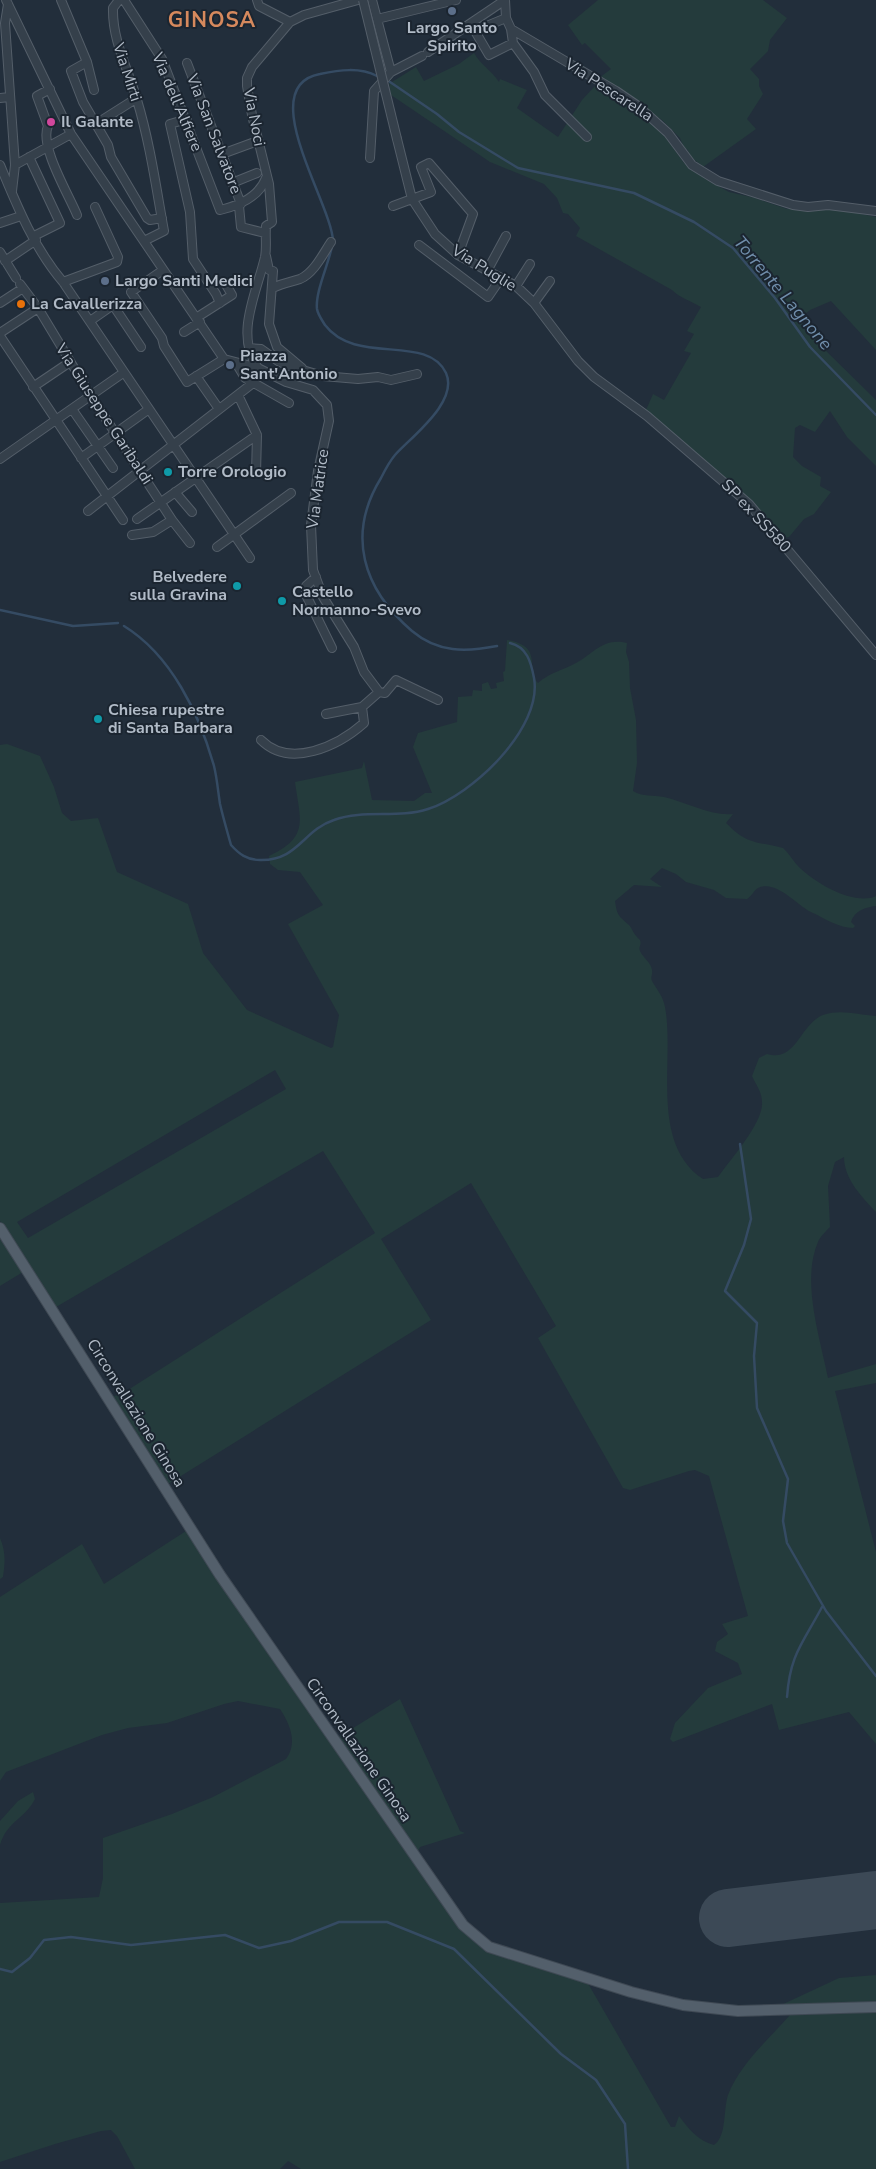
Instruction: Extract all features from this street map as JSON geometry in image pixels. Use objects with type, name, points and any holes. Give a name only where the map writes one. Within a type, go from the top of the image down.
[{"type":"main road","name":"Circonvallazione Ginosa","points":[[0,1228],[220,1575],[464,1925],[489,1947],[631,1992],[683,2005],[738,2012],[876,2007]]},
{"type":"street","points":[[61,0],[87,62],[94,90]]},
{"type":"street","name":"Via Mirti","points":[[119,0],[113,8],[115,36],[136,98],[154,166],[164,231],[144,241]]},
{"type":"street","name":"Via dell'Alfiere","points":[[124,0],[162,59],[187,119],[220,210],[240,205]]},
{"type":"street","points":[[257,0],[259,6],[290,22]]},
{"type":"street","name":"Via Noci","points":[[265,233],[266,226],[272,222],[273,215],[269,184],[266,178],[247,86],[252,67],[290,22],[304,15],[358,0]]},
{"type":"street","name":"Via Puglie","points":[[363,0],[412,199],[435,234],[458,255],[516,286],[534,304],[578,362],[619,395]]},
{"type":"street","points":[[372,0],[391,72]]},
{"type":"street","points":[[377,19],[456,0]]},
{"type":"street","points":[[505,0],[506,18],[511,30],[513,43],[534,72],[545,95],[587,137]]},
{"type":"street","points":[[370,158],[370,128],[374,91],[384,77],[425,54],[505,0]]},
{"type":"street","points":[[7,2],[71,134],[224,359],[234,362],[245,378],[289,403]]},
{"type":"street","points":[[7,2],[5,23],[15,164],[12,193]]},
{"type":"street","points":[[489,25],[506,18]]},
{"type":"street","points":[[472,26],[489,55],[513,43]]},
{"type":"street","name":"Via Pescarella","points":[[511,30],[616,91],[638,106],[668,133],[692,165],[718,181],[808,207],[828,205],[876,211]]},
{"type":"street","points":[[87,62],[71,71],[83,102],[108,145],[111,157],[147,218],[150,220],[162,218]]},
{"type":"street","name":"Via San Salvatore","points":[[187,63],[240,205],[241,227],[265,233]]},
{"type":"street","points":[[50,89],[37,96],[48,126],[46,130],[47,147],[78,215]]},
{"type":"street","points":[[0,98],[10,97]]},
{"type":"street","points":[[96,124],[136,98]]},
{"type":"street","points":[[187,119],[170,124],[190,212],[193,260],[220,303]]},
{"type":"street","points":[[15,164],[71,134]]},
{"type":"street","points":[[222,154],[252,143]]},
{"type":"street","points":[[2,257],[60,223],[29,157]]},
{"type":"street","points":[[393,206],[431,192],[421,167],[429,163],[473,214],[458,255]]},
{"type":"street","points":[[0,165],[21,216],[49,266],[63,282],[90,321],[250,558]]},
{"type":"street","points":[[232,183],[257,173]]},
{"type":"street","points":[[240,205],[266,178]]},
{"type":"street","points":[[63,282],[117,262],[118,257],[95,207]]},
{"type":"street","points":[[0,223],[21,216]]},
{"type":"street","points":[[265,233],[269,270],[273,271],[269,324],[277,346],[302,368]]},
{"type":"street","points":[[488,271],[506,236]]},
{"type":"street","points":[[273,288],[305,276],[331,242]]},
{"type":"street","points":[[419,245],[488,297],[501,278]]},
{"type":"street","points":[[258,368],[252,359],[249,348],[248,326],[250,312],[266,255]]},
{"type":"street","name":"Via Giuseppe Garibaldi","points":[[2,257],[38,308],[91,396],[172,520],[190,543]]},
{"type":"street","points":[[516,286],[530,264]]},
{"type":"street","points":[[163,270],[131,292],[162,338],[164,346],[187,382],[224,359]]},
{"type":"street","points":[[534,304],[550,281]]},
{"type":"street","points":[[0,303],[20,283]]},
{"type":"street","points":[[184,332],[232,295],[225,283]]},
{"type":"street","points":[[90,321],[113,305],[141,347]]},
{"type":"street","points":[[38,308],[0,334],[123,520]]},
{"type":"street","points":[[249,348],[261,349],[278,361],[323,376],[378,377],[391,380],[417,374]]},
{"type":"street","points":[[33,386],[70,362]]},
{"type":"street","name":"Via Matrice","points":[[234,362],[258,368],[286,382],[313,390],[327,406],[329,421],[318,471],[311,525],[313,570],[324,597],[354,647],[364,672],[379,692]]},
{"type":"street","points":[[0,459],[124,373]]},
{"type":"street","points":[[196,376],[219,409]]},
{"type":"street","points":[[88,511],[253,383]]},
{"type":"street","points":[[238,395],[257,435],[256,473]]},
{"type":"street","name":"SP ex SS580","points":[[619,395],[707,466],[749,504],[876,655]]},
{"type":"street","points":[[72,409],[113,468]]},
{"type":"street","points":[[81,458],[149,409]]},
{"type":"street","points":[[136,519],[257,435]]},
{"type":"street","points":[[175,492],[192,512]]},
{"type":"street","points":[[216,547],[291,493]]},
{"type":"street","points":[[132,535],[153,532],[172,520]]},
{"type":"street","points":[[316,577],[306,586],[307,598],[332,648]]},
{"type":"street","points":[[326,714],[362,708],[379,692],[385,694],[396,680],[438,700]]},
{"type":"street","points":[[261,740],[277,751],[301,754],[333,745],[364,723],[362,708]]},
{"type":"green space","points":[[598,0],[763,0],[787,18],[770,40],[768,51],[750,69],[759,79],[759,86],[763,94],[747,119],[756,129],[703,167],[691,157],[687,149],[685,150],[680,138],[662,120],[599,78],[611,69],[585,43],[582,45],[568,25]]},
{"type":"green space","points":[[474,53],[499,82],[500,79],[527,90],[517,108],[558,137],[582,100],[595,86],[620,99],[657,126],[684,163],[707,180],[729,192],[755,198],[787,209],[828,207],[876,217],[876,350],[831,301],[810,310],[799,319],[821,346],[876,400],[876,466],[847,437],[830,411],[815,432],[800,425],[795,428],[793,457],[802,466],[821,477],[820,486],[831,492],[814,514],[804,519],[789,537],[780,539],[726,478],[646,410],[653,394],[664,400],[691,353],[684,351],[694,334],[687,331],[701,307],[576,236],[580,228],[568,214],[563,213],[557,198],[544,184],[490,162],[391,95],[389,82],[416,67],[424,81],[459,64]]},
{"type":"green space","points":[[507,640],[526,647],[530,652],[534,677],[538,683],[551,674],[576,663],[605,644],[611,642],[627,643],[626,652],[629,662],[630,688],[636,720],[637,763],[633,791],[644,795],[672,799],[707,811],[733,814],[726,823],[740,835],[752,841],[783,848],[801,869],[826,887],[847,896],[858,898],[876,896],[876,906],[858,912],[851,922],[855,926],[848,928],[807,910],[780,890],[772,887],[758,888],[747,899],[726,898],[714,890],[686,882],[676,874],[662,868],[650,879],[662,887],[634,885],[615,901],[619,915],[640,940],[640,951],[651,967],[651,980],[664,1003],[667,1028],[670,1123],[676,1144],[686,1163],[703,1179],[718,1177],[758,1120],[762,1098],[752,1076],[759,1058],[767,1054],[777,1055],[785,1053],[815,1020],[823,1015],[843,1012],[876,1016],[876,1212],[850,1180],[844,1157],[835,1162],[828,1186],[830,1227],[818,1242],[813,1257],[811,1274],[814,1309],[828,1378],[876,1364],[876,1383],[835,1391],[876,1552],[876,1744],[849,1712],[779,1730],[772,1704],[673,1742],[670,1739],[675,1723],[708,1688],[742,1674],[738,1663],[715,1651],[717,1642],[728,1634],[722,1624],[748,1616],[709,1476],[695,1470],[630,1490],[623,1488],[538,1338],[556,1326],[471,1183],[381,1239],[431,1320],[168,1484],[113,1396],[120,1395],[375,1233],[323,1151],[56,1307],[0,1221],[0,745],[7,744],[40,756],[54,787],[62,813],[71,821],[98,818],[117,872],[188,904],[203,953],[247,1010],[331,1048],[333,1047],[339,1015],[288,924],[323,905],[300,872],[278,870],[270,864],[269,856],[291,842],[297,834],[300,817],[295,782],[362,768],[364,761],[372,800],[414,801],[425,793],[432,793],[413,747],[418,733],[457,722],[458,697],[472,696],[473,690],[482,691],[482,684],[488,682],[491,689],[497,688],[496,683],[504,681],[503,672],[505,671]],"holes":[[[275,1070],[286,1089],[28,1238],[17,1222]]]},
{"type":"green space","points":[[0,1239],[23,1272],[0,1286]]},
{"type":"green space","points":[[186,1531],[268,1654],[466,1934],[481,1946],[586,1980],[671,2127],[675,2127],[679,2116],[698,2137],[714,2145],[721,2136],[726,2101],[733,2084],[747,2063],[790,2013],[876,2010],[876,2169],[301,2169],[288,2161],[280,2169],[135,2169],[117,2136],[111,2130],[55,2144],[0,2162],[0,1903],[99,1897],[103,1878],[103,1838],[172,1814],[213,1797],[286,1759],[292,1747],[289,1727],[280,1709],[238,1701],[167,1723],[128,1728],[102,1735],[6,1772],[0,1781],[0,1597],[82,1544],[104,1584]]},
{"type":"green space","points":[[0,1538],[5,1562],[3,1577],[0,1579]]},
{"type":"green space","points":[[400,1699],[460,1831],[465,1833],[420,1847],[417,1853],[337,1738]]},
{"type":"green space","points":[[33,1792],[35,1799],[31,1806],[7,1830],[0,1845],[0,1821],[18,1801]]},
{"type":"green space","points":[[876,1975],[876,2002],[779,2006],[839,1978]]},
{"type":"waterway","name":"Torrente Lagnone","points":[[333,241],[329,224],[301,148],[294,122],[294,100],[301,83],[320,74],[357,70],[377,76]]},
{"type":"waterway","name":"Torrente Lagnone","points":[[390,82],[437,114],[459,132],[518,168],[634,193],[694,222],[733,248],[775,298],[810,347],[876,415]]},
{"type":"waterway","name":"Torrente Lagnone","points":[[332,246],[317,302],[318,313],[325,325],[338,337],[354,344],[423,354],[437,361],[446,373],[448,384],[446,396],[440,407],[422,429],[393,458],[370,499],[364,520],[363,540],[365,560],[371,579],[395,615],[422,638],[442,647],[453,649],[463,650],[497,646]]},
{"type":"waterway","name":"Torrente Lagnone","points":[[0,610],[73,626],[118,623]]},
{"type":"waterway","name":"Torrente Lagnone","points":[[124,626],[141,638],[156,653],[181,687],[208,746],[231,845],[244,856],[260,860],[283,856],[323,825],[334,820],[357,815],[417,812],[428,809],[464,790],[483,775],[516,738],[527,718],[534,697],[534,678],[530,661],[520,648],[510,643]]},
{"type":"waterway","points":[[740,1144],[751,1219],[744,1245],[725,1291],[757,1323],[754,1356],[757,1408],[788,1479],[783,1521],[787,1543],[826,1611],[876,1676]]},
{"type":"waterway","points":[[787,1697],[794,1659],[822,1607]]},
{"type":"waterway","points":[[0,1969],[12,1972],[30,1958],[44,1940],[71,1937],[131,1945],[225,1935],[259,1948],[291,1941],[339,1922],[387,1922],[454,1949],[561,2054],[596,2080],[625,2124],[628,2169]]},
{"type":"runway","points":[[728,1918],[876,1900]]},
{"type":"place","name":"Largo Santo Spirito","points":[[452,11]]},
{"type":"place","name":"Il Galante","points":[[51,122]]},
{"type":"place","name":"Largo Santi Medici","points":[[105,281]]},
{"type":"place","name":"La Cavallerizza","points":[[21,304]]},
{"type":"place","name":"Piazza Sant'Antonio","points":[[230,365]]},
{"type":"place","name":"Torre Orologio","points":[[168,472]]},
{"type":"place","name":"Belvedere sulla Gravina","points":[[237,586]]},
{"type":"place","name":"Castello Normanno-Svevo","points":[[282,601]]},
{"type":"place","name":"Chiesa rupestre di Santa Barbara","points":[[98,719]]},
{"type":"district","name":"GINOSA","points":[[212,20]]}]
